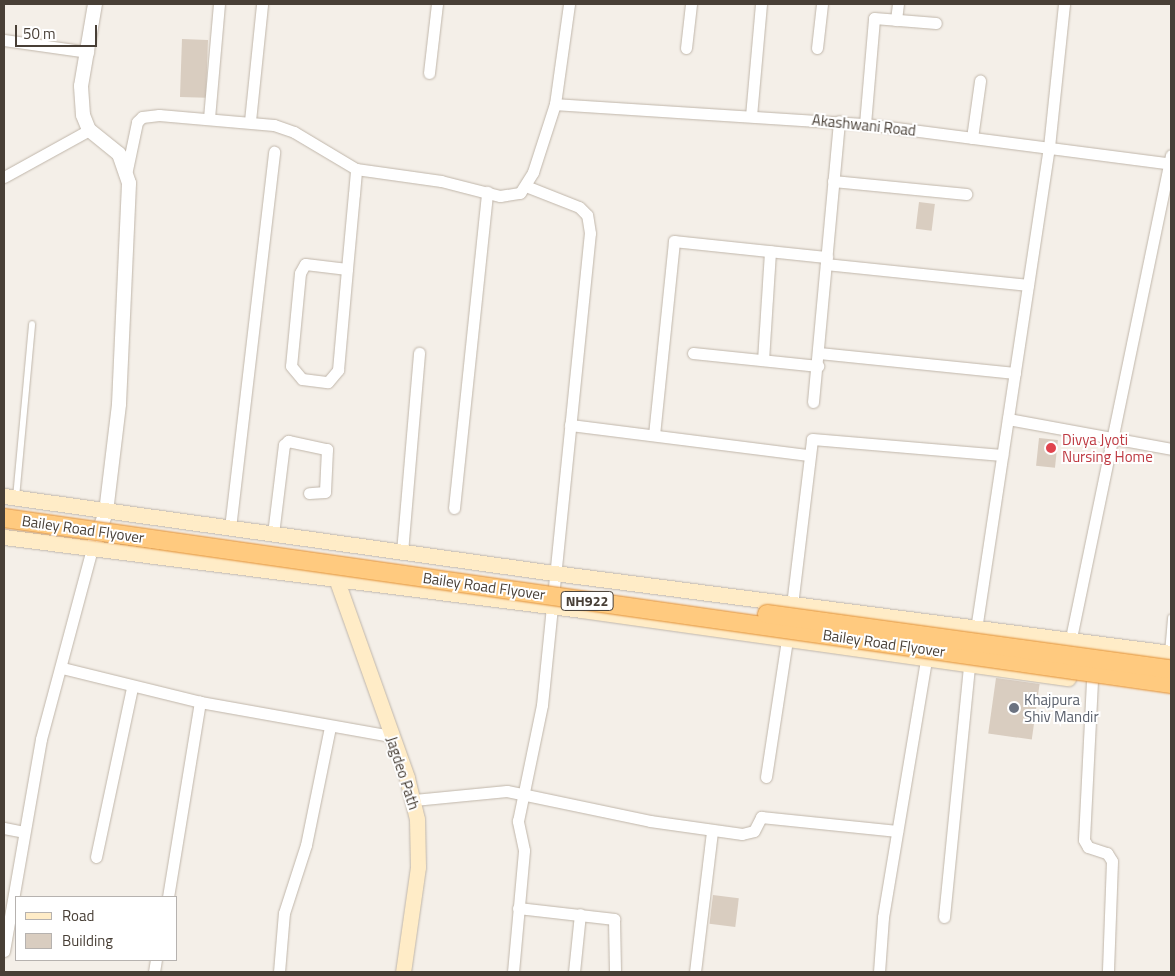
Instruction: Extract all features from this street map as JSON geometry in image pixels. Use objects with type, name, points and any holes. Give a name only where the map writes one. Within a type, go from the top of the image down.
[{"type":"highway","name":"Bailey Road Flyover","points":[[8,500],[1170,658]]},
{"type":"highway","name":"Bailey Road Flyover","points":[[4,518],[1169,689]]},
{"type":"main road","points":[[8,500],[230,528],[792,605],[1071,638],[1170,658]]},
{"type":"main road","points":[[4,536],[337,582],[550,606],[968,665],[1169,689]]},
{"type":"main road","points":[[284,574],[290,537]]},
{"type":"main road","points":[[363,584],[367,548]]},
{"type":"main road","name":"Jagdeo Path","points":[[337,582],[414,800],[419,836],[418,867],[403,972]]},
{"type":"street","points":[[95,4],[81,86],[89,130],[119,154],[127,170]]},
{"type":"street","points":[[209,118],[219,4]]},
{"type":"street","points":[[250,121],[262,4]]},
{"type":"street","points":[[428,73],[437,4]]},
{"type":"street","points":[[4,951],[41,739],[62,668],[92,549],[106,512],[119,404],[127,170],[135,128],[142,117],[250,121],[294,132],[356,169],[441,181],[487,192],[514,195],[526,186],[556,104],[569,4]]},
{"type":"street","points":[[686,48],[691,4]]},
{"type":"street","points":[[751,116],[761,4]]},
{"type":"street","points":[[818,48],[822,4]]},
{"type":"street","points":[[896,20],[898,4]]},
{"type":"street","points":[[944,917],[956,827],[968,665],[977,626],[1049,147],[1064,4]]},
{"type":"street","points":[[865,124],[874,18],[936,23]]},
{"type":"street","points":[[4,40],[88,52]]},
{"type":"street","points":[[972,138],[980,81]]},
{"type":"street","name":"Akashwani Road","points":[[556,104],[839,121],[1171,161]]},
{"type":"street","points":[[813,402],[818,366],[839,121]]},
{"type":"street","points":[[4,177],[89,130]]},
{"type":"street","points":[[230,528],[274,152]]},
{"type":"street","points":[[1071,638],[1111,437],[1171,161]]},
{"type":"street","points":[[347,269],[305,264],[300,273],[291,366],[302,379],[328,382],[338,370],[356,169]]},
{"type":"street","points":[[833,181],[966,194]]},
{"type":"street","points":[[513,972],[524,850],[518,824],[521,792],[542,705],[550,606],[590,233],[587,215],[579,207],[526,186]]},
{"type":"street","points":[[454,508],[487,192]]},
{"type":"street","points":[[654,435],[674,241],[770,251],[1028,285]]},
{"type":"street","points":[[763,360],[770,251]]},
{"type":"street","points":[[402,552],[419,353]]},
{"type":"street","points":[[693,353],[818,366]]},
{"type":"street","points":[[819,353],[1015,373]]},
{"type":"street","points":[[1008,419],[1171,449]]},
{"type":"street","points":[[570,425],[809,454]]},
{"type":"street","points":[[792,605],[809,454],[815,438],[1002,455]]},
{"type":"street","points":[[272,534],[284,445],[288,441],[328,448],[325,492],[309,493]]},
{"type":"street","points":[[766,777],[787,640]]},
{"type":"street","points":[[879,972],[883,917],[926,659]]},
{"type":"street","points":[[62,668],[132,687],[200,702],[330,727],[391,736]]},
{"type":"street","points":[[1092,681],[1084,840],[1088,847],[1107,853],[1112,861],[1108,972]]},
{"type":"street","points":[[96,858],[132,687]]},
{"type":"street","points":[[168,896],[200,702]]},
{"type":"street","points":[[280,972],[284,913],[306,845],[330,727]]},
{"type":"street","points":[[414,800],[474,793],[521,792],[712,831],[748,834],[754,831],[761,817],[898,831]]},
{"type":"street","points":[[4,828],[24,832]]},
{"type":"street","points":[[695,972],[712,831]]},
{"type":"street","points":[[518,908],[580,914],[616,920],[615,972]]},
{"type":"street","points":[[574,972],[580,914]]},
{"type":"lane","points":[[8,500],[32,326]]},
{"type":"lane","points":[[1169,689],[1171,618]]},
{"type":"building","points":[[182,39],[208,40],[206,98],[180,97]]},
{"type":"building","points":[[919,202],[935,204],[932,231],[916,229]]},
{"type":"building","points":[[1039,438],[1058,440],[1055,468],[1036,466]]},
{"type":"building","name":"Khajpura Shiv Mandir","points":[[996,678],[1040,684],[1032,740],[988,733]]},
{"type":"building","points":[[713,895],[739,898],[735,927],[709,924]]},
{"type":"place","name":"Divya Jyoti Nursing Home","points":[[1051,448]]},
{"type":"place","name":"Khajpura Shiv Mandir","points":[[1014,708]]}]
